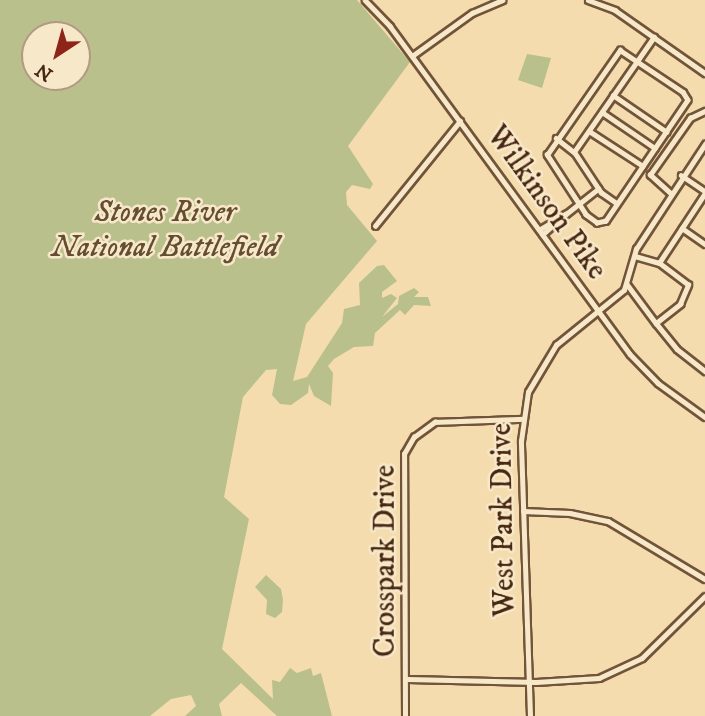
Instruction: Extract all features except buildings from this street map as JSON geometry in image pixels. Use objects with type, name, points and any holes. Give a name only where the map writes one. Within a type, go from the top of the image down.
[{"type":"street","name":"Wilkinson Pike","points":[[365,0],[412,56],[647,373],[705,417]]},
{"type":"street","points":[[412,56],[472,13],[502,0]]},
{"type":"street","points":[[588,0],[615,10],[705,73]]},
{"type":"street","points":[[574,152],[654,37]]},
{"type":"street","points":[[617,51],[637,60],[687,97],[667,132],[617,204],[600,223],[589,219],[547,159],[556,138],[617,51]]},
{"type":"street","points":[[613,95],[667,132]]},
{"type":"street","points":[[670,193],[650,176],[690,118],[705,111]]},
{"type":"street","points":[[602,112],[655,148]]},
{"type":"street","points":[[375,226],[460,121]]},
{"type":"street","points":[[589,131],[643,166]]},
{"type":"street","points":[[556,138],[574,152],[598,189],[617,204]]},
{"type":"street","points":[[705,144],[670,193],[635,256],[626,284],[677,349],[705,371]]},
{"type":"street","points":[[659,263],[705,192],[681,176]]},
{"type":"street","points":[[541,232],[598,189]]},
{"type":"street","points":[[682,228],[705,244]]},
{"type":"street","points":[[635,256],[659,263],[688,285],[680,304],[656,323]]},
{"type":"street","name":"West Park Drive","points":[[530,716],[522,419],[531,384],[547,355],[626,284]]},
{"type":"street","name":"Crosspark Drive","points":[[405,716],[408,679],[402,484],[407,448],[435,422],[522,419]]},
{"type":"street","points":[[523,511],[570,513],[608,522],[705,579]]},
{"type":"street","points":[[408,679],[528,682],[599,678],[627,668],[655,646],[705,596]]},
{"type":"green space","name":"Stones River National Battlefield","points":[[0,0],[357,0],[410,62],[348,146],[373,184],[370,189],[352,185],[346,192],[347,205],[377,241],[306,324],[293,381],[307,377],[342,323],[344,309],[360,305],[359,283],[377,266],[384,265],[397,281],[382,292],[382,298],[391,294],[397,298],[382,317],[398,304],[399,296],[414,288],[419,292],[414,297],[428,297],[431,306],[414,305],[405,315],[400,310],[375,333],[373,346],[354,347],[334,359],[328,366],[333,373],[331,406],[314,396],[309,384],[308,393],[291,405],[280,404],[272,395],[277,369],[266,370],[243,397],[224,497],[249,519],[222,649],[273,699],[272,680],[280,682],[290,668],[297,673],[311,668],[313,676],[321,673],[332,716],[277,716],[241,683],[219,704],[222,716],[185,716],[196,706],[191,695],[171,699],[150,716],[0,716]]},
{"type":"green space","points":[[527,54],[551,58],[542,88],[518,80]]},
{"type":"green space","points":[[266,575],[281,589],[282,612],[275,618],[266,614],[267,600],[255,587]]}]
